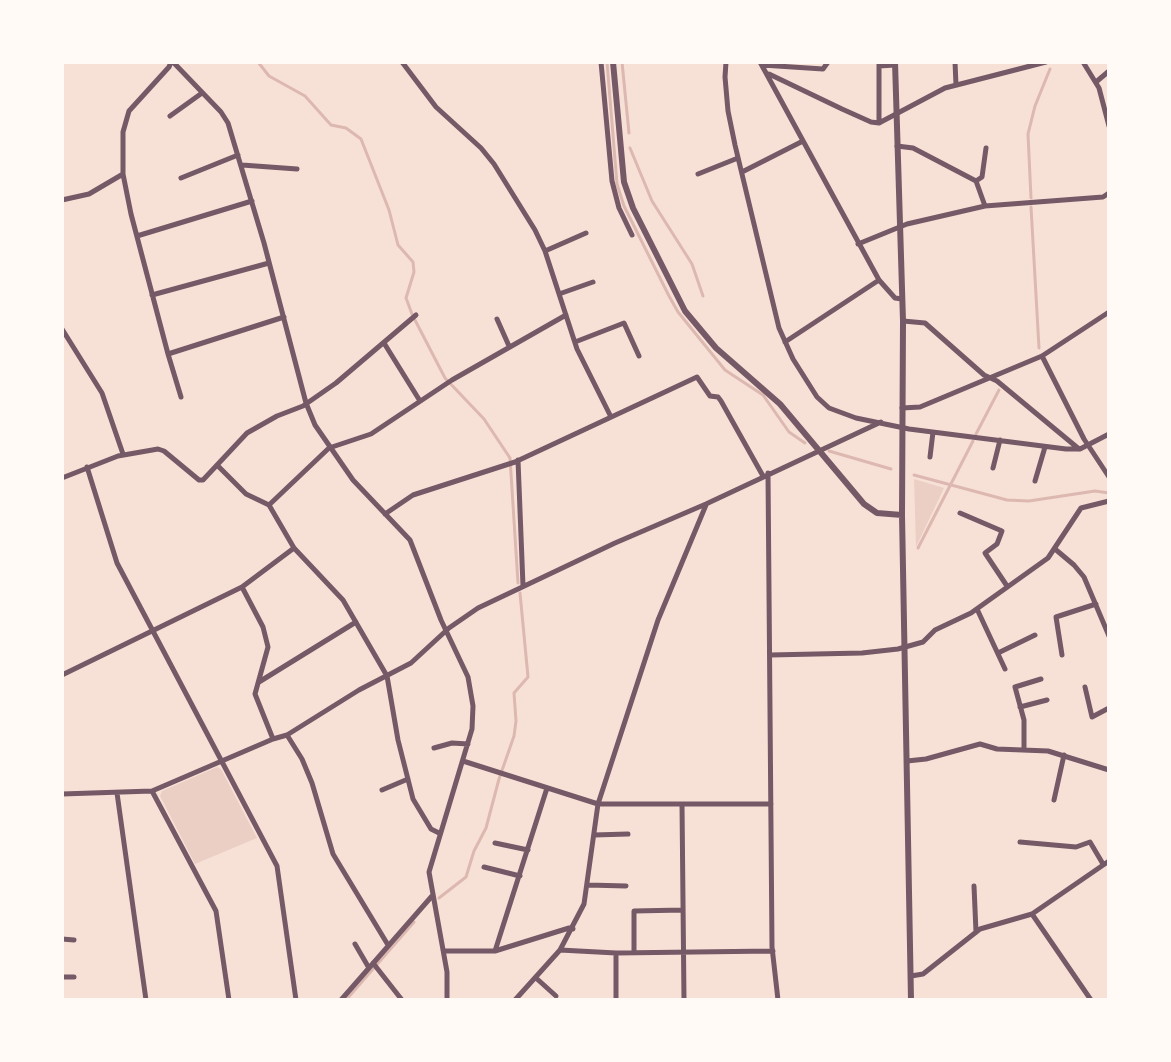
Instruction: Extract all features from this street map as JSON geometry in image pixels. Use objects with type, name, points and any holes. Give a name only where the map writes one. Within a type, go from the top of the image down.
[{"type":"street","points":[[181,397],[123,174],[123,132],[129,111],[172,62],[228,123],[306,403],[315,425],[353,480],[410,540],[468,677],[473,706],[472,729],[429,872],[444,951],[447,1000]]},
{"type":"street","points":[[402,62],[436,107],[494,164],[545,251],[575,342],[611,417]]},
{"type":"street","points":[[601,62],[612,181],[619,208],[632,235]]},
{"type":"street","points":[[613,62],[624,182],[633,208],[685,311],[716,348],[760,384],[864,504],[877,513],[902,515]]},
{"type":"street","points":[[726,62],[728,111],[779,328],[806,381],[829,408],[856,418],[902,427],[1045,447],[1080,449],[1109,434]]},
{"type":"street","points":[[761,63],[823,69],[828,62]]},
{"type":"street","points":[[955,62],[956,85]]},
{"type":"street","points":[[769,74],[852,114],[879,123],[945,88],[1046,62]]},
{"type":"street","points":[[1083,62],[1096,82],[1109,126]]},
{"type":"street","points":[[761,63],[879,280],[895,298],[902,299]]},
{"type":"street","points":[[879,123],[879,64],[895,63],[903,321],[902,515],[911,1000]]},
{"type":"street","points":[[1096,82],[1109,71]]},
{"type":"street","points":[[170,116],[202,93]]},
{"type":"street","points":[[742,172],[803,141]]},
{"type":"street","points":[[897,146],[913,148],[976,181],[985,206]]},
{"type":"street","points":[[976,181],[982,177],[986,148]]},
{"type":"street","points":[[181,178],[238,155]]},
{"type":"street","points":[[698,174],[738,158]]},
{"type":"street","points":[[242,165],[297,169]]},
{"type":"street","points":[[62,200],[89,194],[123,174]]},
{"type":"street","points":[[858,244],[929,218],[985,206],[1103,197],[1109,193]]},
{"type":"street","points":[[137,236],[252,201]]},
{"type":"street","points":[[545,251],[586,233]]},
{"type":"street","points":[[152,295],[269,263]]},
{"type":"street","points":[[785,342],[879,280]]},
{"type":"street","points":[[559,294],[593,282]]},
{"type":"street","points":[[902,408],[920,407],[1042,356],[1109,312]]},
{"type":"street","points":[[62,478],[123,454],[149,449],[164,451],[203,480],[247,433],[306,403],[336,383],[416,315]]},
{"type":"street","points":[[269,505],[329,448],[371,434],[445,384],[566,315]]},
{"type":"street","points":[[168,354],[284,317]]},
{"type":"street","points":[[497,319],[509,346]]},
{"type":"street","points":[[903,321],[925,323],[1080,449]]},
{"type":"street","points":[[575,342],[624,323],[639,356]]},
{"type":"street","points":[[62,329],[102,393],[123,454]]},
{"type":"street","points":[[384,343],[420,401]]},
{"type":"street","points":[[1042,356],[1087,445],[1109,477]]},
{"type":"street","points":[[385,514],[413,495],[516,461],[697,377],[710,396],[718,397],[765,474],[773,951],[778,1000]]},
{"type":"street","points":[[62,794],[152,791],[287,735],[359,690],[411,663],[446,631],[478,608],[881,422]]},
{"type":"street","points":[[930,457],[933,432]]},
{"type":"street","points":[[993,468],[1000,440]]},
{"type":"street","points":[[1035,481],[1045,447]]},
{"type":"street","points":[[516,461],[523,586]]},
{"type":"street","points":[[218,466],[246,494],[269,505],[294,548],[335,589],[356,622],[387,676],[398,740],[421,815],[431,829],[439,833]]},
{"type":"street","points":[[87,467],[117,563],[277,866],[296,1000]]},
{"type":"street","points":[[770,655],[862,653],[923,642],[942,627],[977,609],[1048,558],[1081,508],[1109,501]]},
{"type":"street","points":[[515,1000],[560,950],[584,904],[598,804],[658,620],[706,504]]},
{"type":"street","points":[[960,513],[1002,531],[997,544],[985,553],[1007,587]]},
{"type":"street","points":[[62,675],[242,587],[294,548]]},
{"type":"street","points":[[1055,549],[1084,577],[1109,636]]},
{"type":"street","points":[[242,587],[263,627],[268,647],[255,694],[273,739]]},
{"type":"street","points":[[1062,655],[1056,617],[1096,604]]},
{"type":"street","points":[[977,609],[1005,669]]},
{"type":"street","points":[[259,682],[356,622]]},
{"type":"street","points":[[998,653],[1035,635]]},
{"type":"street","points":[[1024,749],[1024,720],[1015,687],[1041,679]]},
{"type":"street","points":[[1085,687],[1092,717],[1109,708]]},
{"type":"street","points":[[1020,707],[1047,700]]},
{"type":"street","points":[[287,735],[312,783],[333,854],[388,945]]},
{"type":"street","points":[[434,748],[452,743],[468,744]]},
{"type":"street","points":[[907,761],[980,744],[997,749],[1024,749],[1064,755],[1109,770]]},
{"type":"street","points":[[1054,800],[1064,755]]},
{"type":"street","points":[[463,761],[598,804],[771,804]]},
{"type":"street","points":[[382,790],[408,779]]},
{"type":"street","points":[[495,951],[547,788]]},
{"type":"street","points":[[152,791],[216,911],[229,1000]]},
{"type":"street","points":[[117,793],[146,1000]]},
{"type":"street","points":[[682,804],[684,1000]]},
{"type":"street","points":[[594,835],[628,834]]},
{"type":"street","points":[[911,976],[923,974],[989,924],[1032,914],[1106,863],[1090,842],[1076,847],[1020,842]]},
{"type":"street","points":[[495,843],[528,850]]},
{"type":"street","points":[[484,867],[520,876]]},
{"type":"street","points":[[588,885],[626,886]]},
{"type":"street","points":[[974,886],[976,932]]},
{"type":"street","points":[[341,1000],[432,896]]},
{"type":"street","points":[[634,952],[634,911],[683,910]]},
{"type":"street","points":[[1032,914],[1091,1000]]},
{"type":"street","points":[[444,951],[495,951],[573,929]]},
{"type":"street","points":[[62,939],[74,940]]},
{"type":"street","points":[[355,944],[402,1000]]},
{"type":"street","points":[[560,950],[616,953],[773,951]]},
{"type":"street","points":[[616,953],[616,1000]]},
{"type":"street","points":[[62,977],[74,977]]},
{"type":"street","points":[[536,978],[556,996]]},
{"type":"shaded area","points":[[914,479],[944,488],[916,547]]},
{"type":"shaded area","points":[[217,767],[221,769],[257,838],[195,864],[160,796],[162,791]]},
{"type":"waterway","points":[[258,62],[269,76],[305,96],[331,125],[346,128],[361,139],[389,210],[398,245],[413,262],[414,272],[406,298],[412,314]]},
{"type":"waterway","points":[[607,62],[617,184],[624,206],[669,296],[678,312],[725,370],[763,395],[789,432],[805,443]]},
{"type":"waterway","points":[[622,62],[629,133]]},
{"type":"waterway","points":[[1031,198],[1028,134],[1050,69]]},
{"type":"waterway","points":[[630,148],[652,201],[692,264],[703,296]]},
{"type":"waterway","points":[[1031,207],[1039,348]]},
{"type":"waterway","points":[[415,320],[445,378],[484,419],[510,458],[518,583]]},
{"type":"waterway","points":[[976,434],[999,390]]},
{"type":"waterway","points":[[918,548],[973,441]]},
{"type":"waterway","points":[[829,451],[891,469]]},
{"type":"waterway","points":[[914,475],[1007,500],[1029,501],[1095,491],[1109,493]]},
{"type":"waterway","points":[[439,898],[466,877],[474,851],[486,828],[514,736],[514,693],[528,677],[520,593]]},
{"type":"waterway","points":[[346,1000],[414,922]]}]
